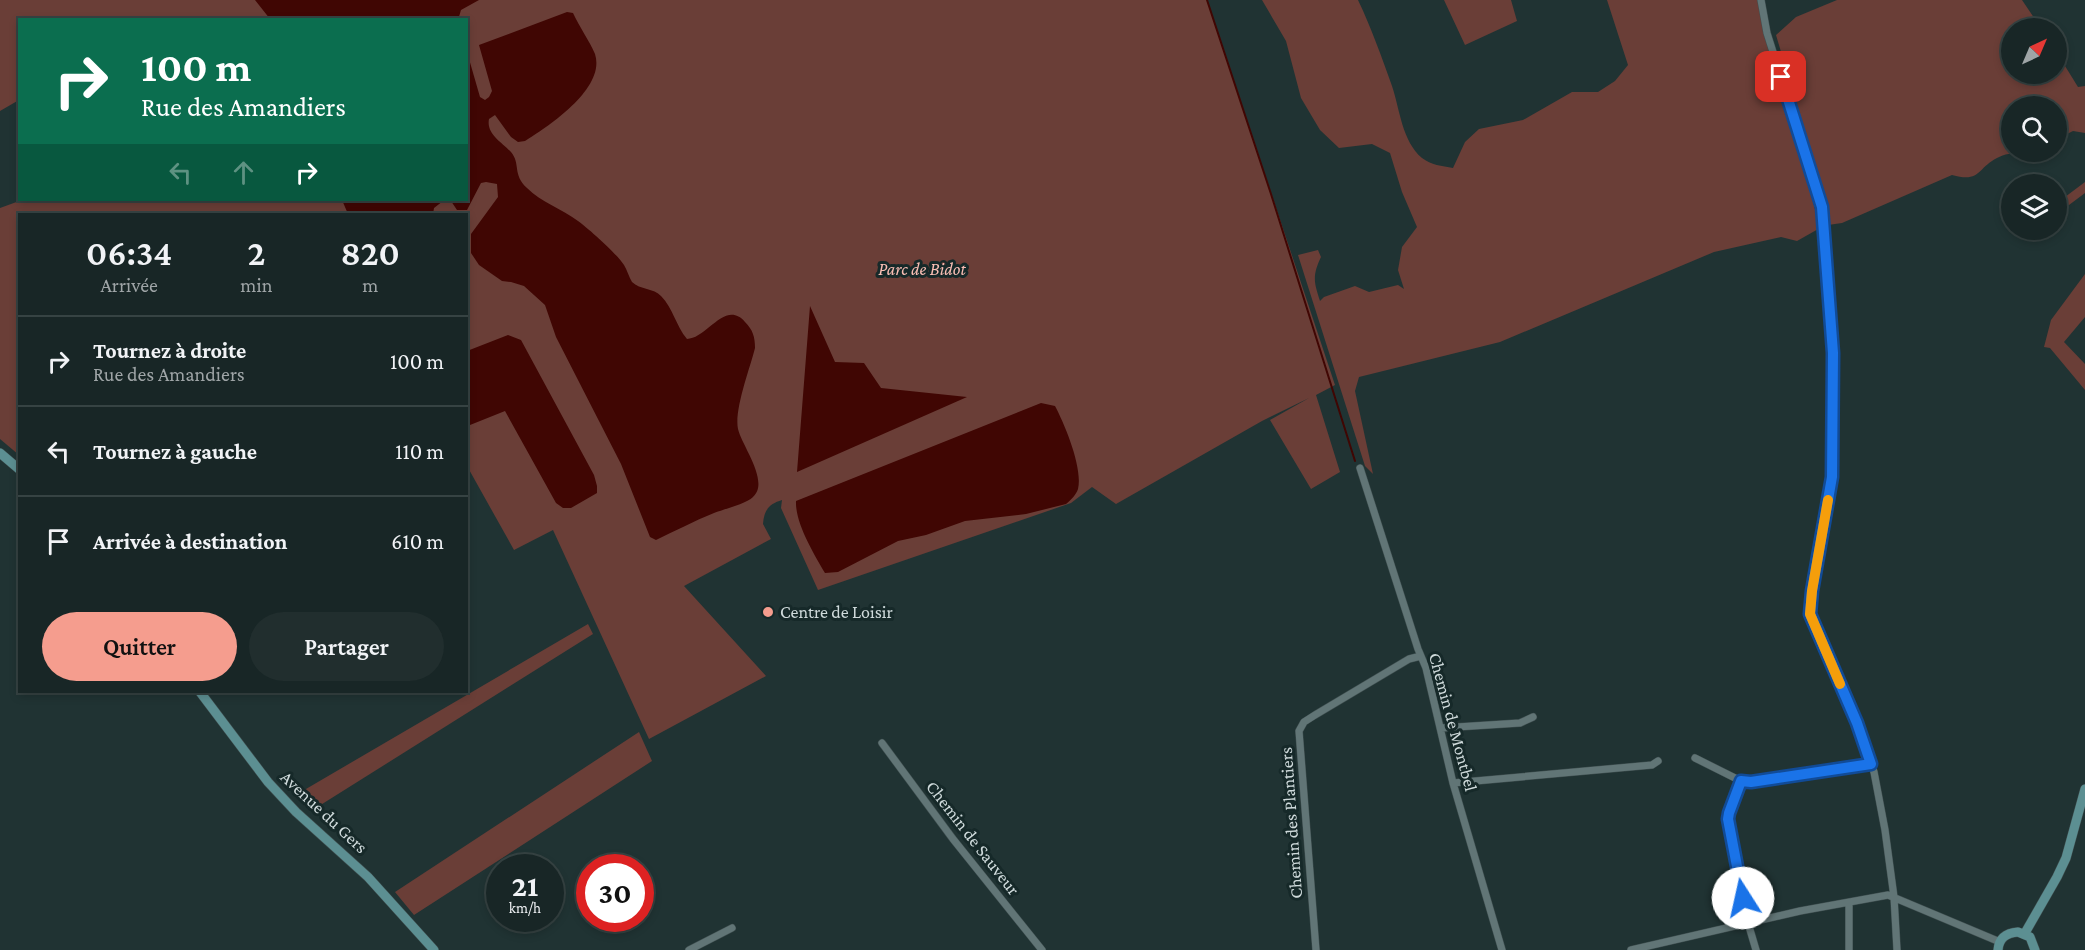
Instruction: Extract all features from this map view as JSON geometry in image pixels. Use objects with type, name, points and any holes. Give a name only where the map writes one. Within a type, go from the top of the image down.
[{"type":"main road","points":[[0,453],[18,468]]},
{"type":"main road","name":"Avenue du Gers","points":[[201,693],[268,782],[296,812],[368,877],[434,950]]},
{"type":"main road","points":[[2025,933],[2066,858],[2085,789]]},
{"type":"main road","points":[[1999,946],[2011,933],[2025,933],[2033,942],[2035,950]]},
{"type":"street","points":[[1761,0],[1767,33],[1822,207],[1823,218],[1833,353],[1832,477],[1810,614],[1857,723],[1871,764],[1885,830],[1894,897],[1897,950]]},
{"type":"street","name":"Chemin de Montbel","points":[[1360,468],[1426,668],[1453,783],[1502,950]]},
{"type":"street","name":"Chemin des Plantiers","points":[[1316,950],[1299,731],[1304,722],[1315,714],[1409,659],[1421,656]]},
{"type":"street","points":[[1441,728],[1520,723],[1533,717]]},
{"type":"street","name":"Chemin de Sauveur","points":[[882,743],[953,839],[1042,950]]},
{"type":"street","points":[[1695,758],[1741,781],[1751,782],[1871,764]]},
{"type":"street","points":[[1453,783],[1652,765],[1658,761]]},
{"type":"street","points":[[1741,781],[1728,819],[1748,922],[1756,950]]},
{"type":"street","points":[[1631,950],[1748,922],[1888,895],[1999,946]]},
{"type":"street","points":[[1849,903],[1849,950]]},
{"type":"street","points":[[689,950],[732,928]]},
{"type":"green space","name":"Parc de Bidot","points":[[0,0],[1207,0],[1335,385],[1316,395],[1340,472],[1311,489],[1270,420],[1309,398],[1262,421],[1116,504],[1092,487],[1071,503],[818,590],[781,508],[782,500],[766,511],[763,524],[771,539],[684,586],[766,676],[649,739],[553,530],[514,550],[468,468],[468,213],[18,213],[18,454],[0,439],[0,208],[19,201],[468,201],[468,18],[18,18],[18,101],[0,111]]},
{"type":"green space","points":[[1262,0],[1358,0],[1392,86],[1402,125],[1410,143],[1425,160],[1453,168],[1465,142],[1479,129],[1523,120],[1572,92],[1598,92],[1615,81],[1628,65],[1607,0],[1759,0],[1820,228],[1797,241],[1781,237],[1714,252],[1500,342],[1359,377],[1355,391],[1373,474],[1365,466],[1298,255],[1318,250],[1321,257],[1315,279],[1320,301],[1324,297],[1355,286],[1369,292],[1398,285],[1404,289],[1398,270],[1402,247],[1417,227],[1402,192],[1390,153],[1372,144],[1339,148],[1320,130],[1301,98],[1286,41]]},
{"type":"green space","points":[[1444,0],[1511,0],[1517,21],[1465,45]]},
{"type":"green space","points":[[1837,0],[2022,0],[2034,18],[2001,18],[2001,84],[2067,84],[2067,69],[2078,87],[2085,86],[2085,133],[2073,131],[2067,134],[2067,96],[2001,96],[2001,157],[1974,176],[1952,175],[1842,223],[1828,225],[1808,143],[1776,35],[1796,17]]},
{"type":"green space","points":[[2085,182],[2085,193],[2067,206],[2067,196]]},
{"type":"green space","points":[[2085,274],[2085,317],[2064,342],[2085,364],[2085,390],[2050,348],[2044,347],[2051,320]]},
{"type":"green space","points":[[588,624],[593,634],[311,811],[294,796]]},
{"type":"green space","points":[[639,732],[652,761],[508,854],[486,854],[486,868],[414,915],[395,892]]},
{"type":"shaded area","points":[[255,0],[479,0],[461,10],[459,18],[269,18]]},
{"type":"shaded area","points":[[567,12],[573,13],[595,54],[596,67],[592,80],[584,93],[561,116],[525,141],[518,142],[511,137],[495,115],[489,119],[490,129],[514,156],[522,183],[596,236],[620,260],[632,282],[661,296],[687,339],[702,333],[723,317],[730,315],[738,316],[752,331],[755,348],[740,400],[737,421],[740,436],[757,473],[758,482],[753,497],[745,502],[707,516],[656,540],[650,537],[621,464],[556,337],[545,305],[524,286],[502,281],[479,265],[471,253],[471,234],[498,197],[497,184],[486,182],[481,183],[467,210],[457,210],[451,201],[468,201],[468,55],[480,97],[485,100],[492,91],[479,45]]},
{"type":"shaded area","points":[[342,201],[443,201],[434,208],[433,213],[348,213]]},
{"type":"shaded area","points":[[810,306],[835,362],[864,363],[881,388],[967,397],[797,472]]},
{"type":"shaded area","points":[[508,335],[521,340],[594,475],[597,493],[571,508],[563,508],[556,503],[505,411],[470,425],[468,424],[468,351]]},
{"type":"shaded area","points":[[1041,403],[1055,406],[1076,459],[1078,489],[1066,504],[1026,514],[965,521],[926,535],[898,541],[838,572],[825,573],[802,528],[796,501]]},
{"type":"waterway","points":[[1207,0],[1355,461]]},
{"type":"slow traffic","points":[[1828,500],[1810,614],[1840,684]]},
{"type":"place","name":"Centre de Loisir","points":[[768,612]]},
{"type":"route","points":[[1743,898],[1728,819],[1741,781],[1751,782],[1871,764],[1857,723],[1810,614],[1832,477],[1833,353],[1822,207],[1781,77]]}]
